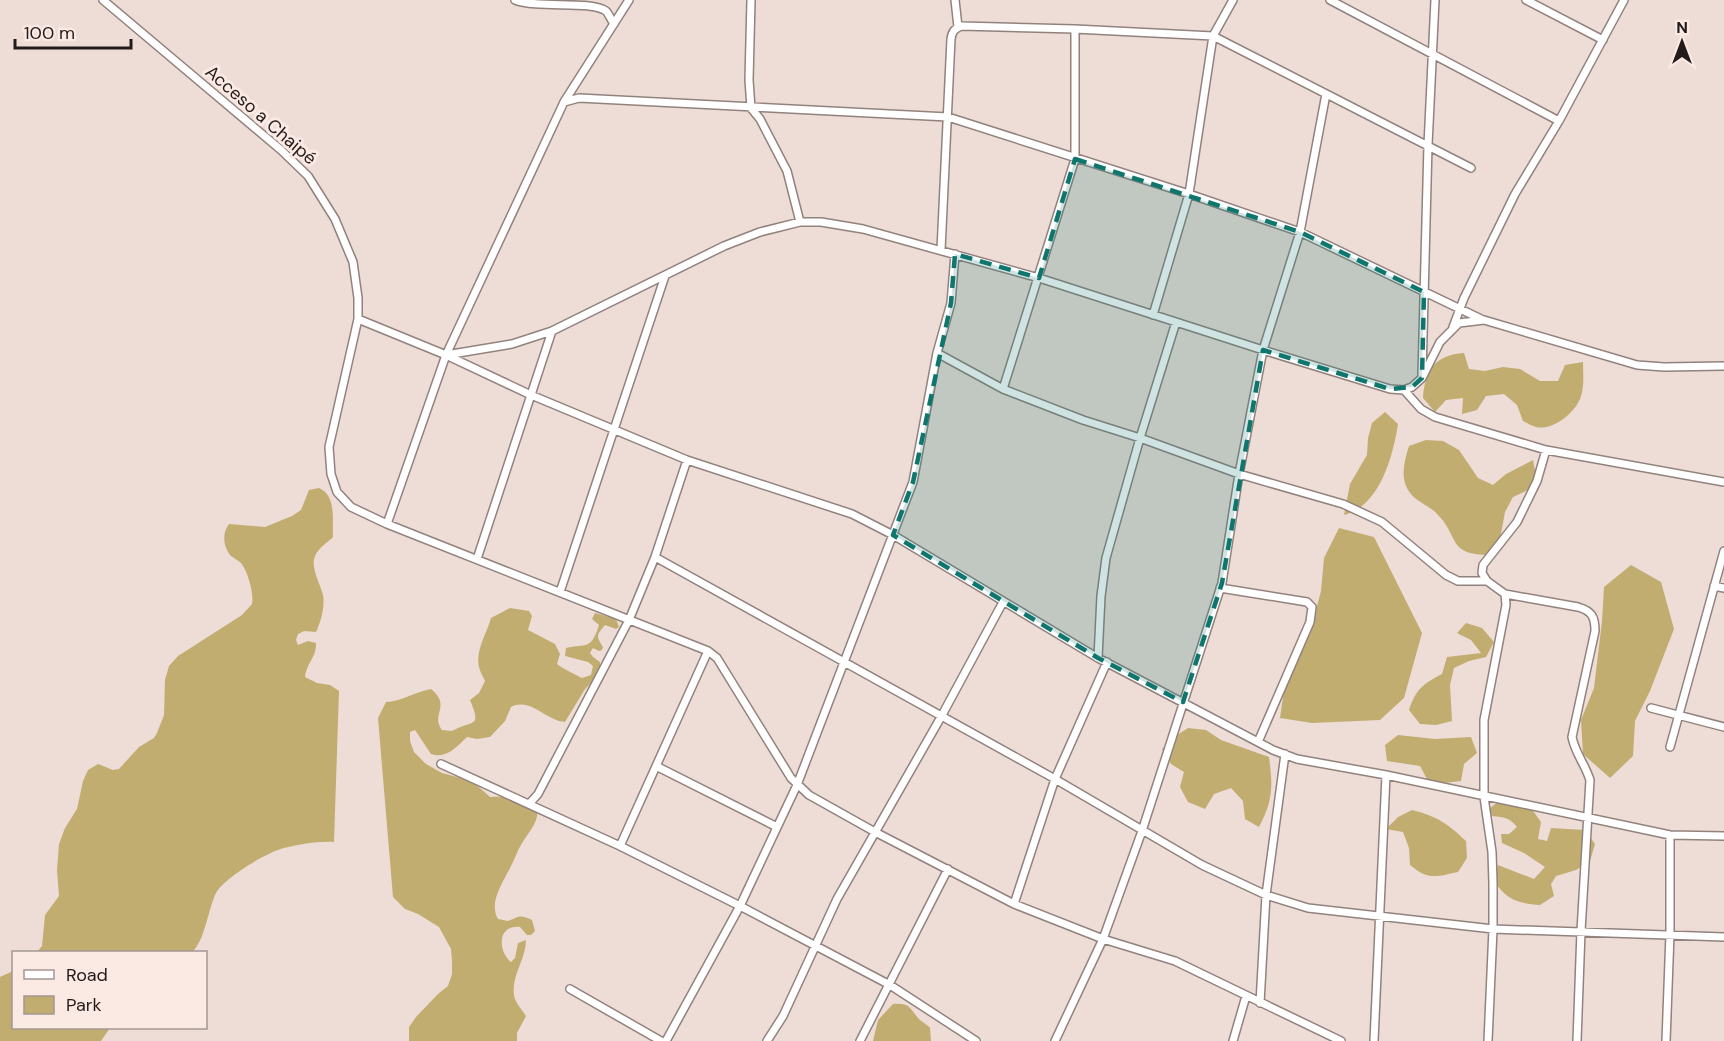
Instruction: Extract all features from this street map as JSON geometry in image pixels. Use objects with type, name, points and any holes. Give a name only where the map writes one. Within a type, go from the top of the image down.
[{"type":"street","name":"Acceso a Chaipé","points":[[103,0],[309,176],[335,219],[353,262],[358,298],[358,319],[329,447],[331,474],[337,492],[351,507],[387,524],[708,651]]},
{"type":"street","points":[[515,0],[530,4],[592,5],[605,11],[614,24]]},
{"type":"street","points":[[387,524],[446,355],[564,102],[629,0]]},
{"type":"street","points":[[751,0],[749,80],[751,108],[760,119],[787,171],[800,222]]},
{"type":"street","points":[[955,0],[958,27]]},
{"type":"street","points":[[1153,315],[1189,194],[1213,36],[1233,0]]},
{"type":"street","points":[[1330,0],[1559,122]]},
{"type":"street","points":[[1422,378],[1428,145],[1435,0]]},
{"type":"street","points":[[1526,0],[1603,40]]},
{"type":"street","points":[[1452,330],[1515,194],[1559,122],[1624,0]]},
{"type":"street","points":[[941,250],[951,39],[952,33],[958,27],[1075,29],[1213,36],[1471,168]]},
{"type":"street","points":[[1003,389],[1075,159],[1075,29]]},
{"type":"street","points":[[1056,1041],[1103,939],[1142,831],[1220,588],[1263,350],[1300,232],[1326,94]]},
{"type":"street","points":[[564,102],[579,98],[948,117],[1300,232],[1484,320],[1636,365],[1664,368],[1724,366]]},
{"type":"street","points":[[446,355],[512,344],[552,331],[724,246],[760,232],[800,222],[821,222],[863,229],[941,250],[1039,278],[1389,389],[1404,390],[1412,387],[1422,378],[1440,342],[1459,323],[1484,320]]},
{"type":"street","points":[[570,989],[663,1041],[740,906],[797,786],[913,482],[937,353],[951,303],[955,254]]},
{"type":"street","points":[[560,592],[665,276]]},
{"type":"street","points":[[358,319],[687,460],[852,514],[893,535],[1098,658],[1258,742],[1297,759],[1386,775],[1670,835],[1724,836]]},
{"type":"street","points":[[1098,658],[1101,596],[1106,558],[1176,322]]},
{"type":"street","points":[[477,559],[552,331]]},
{"type":"street","points":[[937,353],[1003,389],[1083,420],[1239,474],[1343,504],[1382,522],[1446,575],[1458,581],[1487,581]]},
{"type":"street","points":[[1404,390],[1421,409],[1435,417],[1546,450],[1724,482]]},
{"type":"street","points":[[1546,450],[1537,481],[1517,522],[1483,565],[1482,573],[1487,581],[1505,594],[1578,607],[1588,610],[1595,619],[1595,632],[1572,736],[1574,749],[1586,767],[1590,780],[1577,1041]]},
{"type":"street","points":[[530,804],[538,795],[629,620],[655,557],[687,460]]},
{"type":"street","points":[[1670,747],[1724,551]]},
{"type":"street","points":[[655,557],[1055,779],[1202,865],[1266,894],[1308,908],[1493,928],[1724,937]]},
{"type":"street","points":[[1714,586],[1724,588]]},
{"type":"street","points":[[1220,588],[1308,602],[1312,607],[1310,622],[1258,742]]},
{"type":"street","points":[[1488,1041],[1493,928],[1492,852],[1484,797],[1484,720],[1506,605],[1505,594]]},
{"type":"street","points":[[767,1041],[783,1016],[837,899],[941,717],[1003,602]]},
{"type":"street","points":[[620,846],[708,651],[717,658],[797,786],[809,795],[1014,904],[1103,939],[1175,961],[1341,1041]]},
{"type":"street","points":[[1014,904],[1055,779],[1107,662]]},
{"type":"street","points":[[1651,708],[1724,727]]},
{"type":"street","points":[[1260,1003],[1266,894],[1285,754]]},
{"type":"street","points":[[441,764],[620,846],[740,906],[890,985],[976,1041]]},
{"type":"street","points":[[656,766],[777,827]]},
{"type":"street","points":[[1374,1041],[1386,775]]},
{"type":"street","points":[[1666,1041],[1670,934],[1670,835]]},
{"type":"street","points":[[860,1041],[948,869]]},
{"type":"street","points":[[1233,1041],[1246,996]]},
{"type":"highlighted area","points":[[1075,159],[1300,232],[1424,292],[1422,378],[1412,387],[1390,389],[1263,350],[1222,583],[1183,702],[1098,658],[893,535],[913,482],[951,303],[955,254],[1039,278]]},
{"type":"green space","points":[[1464,353],[1469,369],[1485,371],[1503,367],[1520,369],[1540,381],[1558,381],[1565,365],[1583,362],[1581,396],[1567,416],[1555,424],[1542,428],[1534,427],[1523,421],[1517,405],[1504,394],[1486,396],[1477,410],[1462,414],[1463,398],[1446,400],[1435,412],[1423,398],[1429,372],[1433,366],[1446,357]]},
{"type":"green space","points":[[1385,412],[1398,424],[1393,450],[1383,478],[1367,501],[1356,510],[1344,515],[1350,484],[1367,455],[1372,423]]},
{"type":"green space","points":[[1426,440],[1443,441],[1459,450],[1478,478],[1493,485],[1506,474],[1533,460],[1536,476],[1528,490],[1513,497],[1505,512],[1499,545],[1487,555],[1474,554],[1459,547],[1437,514],[1407,489],[1404,471],[1409,446]]},
{"type":"green space","points":[[319,488],[329,497],[333,516],[333,537],[320,549],[314,559],[314,569],[323,595],[321,619],[316,632],[304,631],[298,634],[296,640],[298,645],[308,641],[316,643],[315,652],[305,677],[317,683],[330,685],[339,691],[334,842],[309,843],[277,850],[237,873],[216,893],[203,933],[193,951],[38,951],[42,946],[45,915],[59,896],[57,870],[59,844],[65,828],[77,809],[83,781],[88,770],[98,764],[113,770],[119,769],[139,747],[154,738],[164,715],[165,680],[169,666],[178,656],[242,615],[252,604],[246,572],[241,563],[230,555],[226,548],[224,535],[229,524],[265,527],[292,516],[301,510],[309,490]]},
{"type":"green space","points":[[1339,528],[1374,537],[1422,633],[1404,698],[1380,720],[1312,723],[1280,718],[1285,683],[1313,622],[1321,591],[1324,558]]},
{"type":"green space","points":[[1631,565],[1661,582],[1674,629],[1650,691],[1635,721],[1633,756],[1610,778],[1583,754],[1581,720],[1594,688],[1604,587]]},
{"type":"green space","points":[[510,608],[529,611],[532,616],[528,630],[555,644],[560,654],[557,664],[582,678],[591,675],[593,666],[588,662],[565,656],[566,648],[587,644],[593,639],[599,625],[592,619],[595,613],[616,619],[619,627],[616,629],[605,625],[600,632],[598,638],[603,647],[602,650],[593,648],[590,653],[600,662],[600,670],[596,678],[585,689],[565,722],[551,718],[532,707],[518,705],[511,707],[505,721],[490,737],[477,739],[467,737],[451,751],[442,755],[431,754],[415,730],[410,732],[414,752],[426,764],[442,773],[472,781],[490,797],[519,796],[535,803],[537,814],[534,825],[501,885],[495,906],[498,919],[508,921],[524,917],[532,920],[535,931],[527,935],[520,927],[513,927],[507,930],[502,939],[503,951],[511,962],[515,958],[518,943],[526,940],[514,988],[516,1001],[526,1016],[517,1033],[517,1041],[409,1041],[409,1027],[416,1017],[448,986],[452,974],[451,949],[439,927],[405,909],[393,897],[378,718],[386,702],[431,689],[440,700],[438,719],[442,730],[452,731],[473,722],[475,715],[470,700],[479,693],[485,681],[478,661],[482,642],[491,618]]},
{"type":"green space","points":[[1466,623],[1482,628],[1494,642],[1486,657],[1454,668],[1450,685],[1452,721],[1436,725],[1420,724],[1409,710],[1414,697],[1421,688],[1442,674],[1447,657],[1481,653],[1471,640],[1457,633]]},
{"type":"green space","points":[[1188,728],[1206,730],[1221,740],[1269,757],[1271,793],[1259,827],[1245,819],[1243,801],[1231,788],[1214,794],[1205,809],[1188,802],[1180,787],[1184,772],[1171,764],[1162,749]]},
{"type":"green space","points":[[1398,735],[1435,739],[1471,737],[1477,753],[1464,764],[1461,781],[1444,783],[1428,781],[1420,766],[1387,761],[1385,745]]},
{"type":"green space","points":[[1498,802],[1531,808],[1541,822],[1538,839],[1547,841],[1551,828],[1585,830],[1595,844],[1590,861],[1576,870],[1556,876],[1551,884],[1554,896],[1540,905],[1513,899],[1494,881],[1498,865],[1534,879],[1545,867],[1524,853],[1502,843],[1501,834],[1509,834],[1517,827],[1506,819],[1492,816],[1490,808]]},
{"type":"green space","points":[[1412,810],[1442,821],[1466,841],[1467,858],[1458,872],[1432,876],[1410,865],[1409,848],[1403,832],[1386,829],[1398,817]]},
{"type":"green space","points":[[12,971],[12,1029],[109,1029],[101,1041],[0,1041],[0,977]]},
{"type":"green space","points":[[893,1004],[902,1004],[910,1008],[930,1028],[931,1041],[873,1041],[878,1020]]}]
